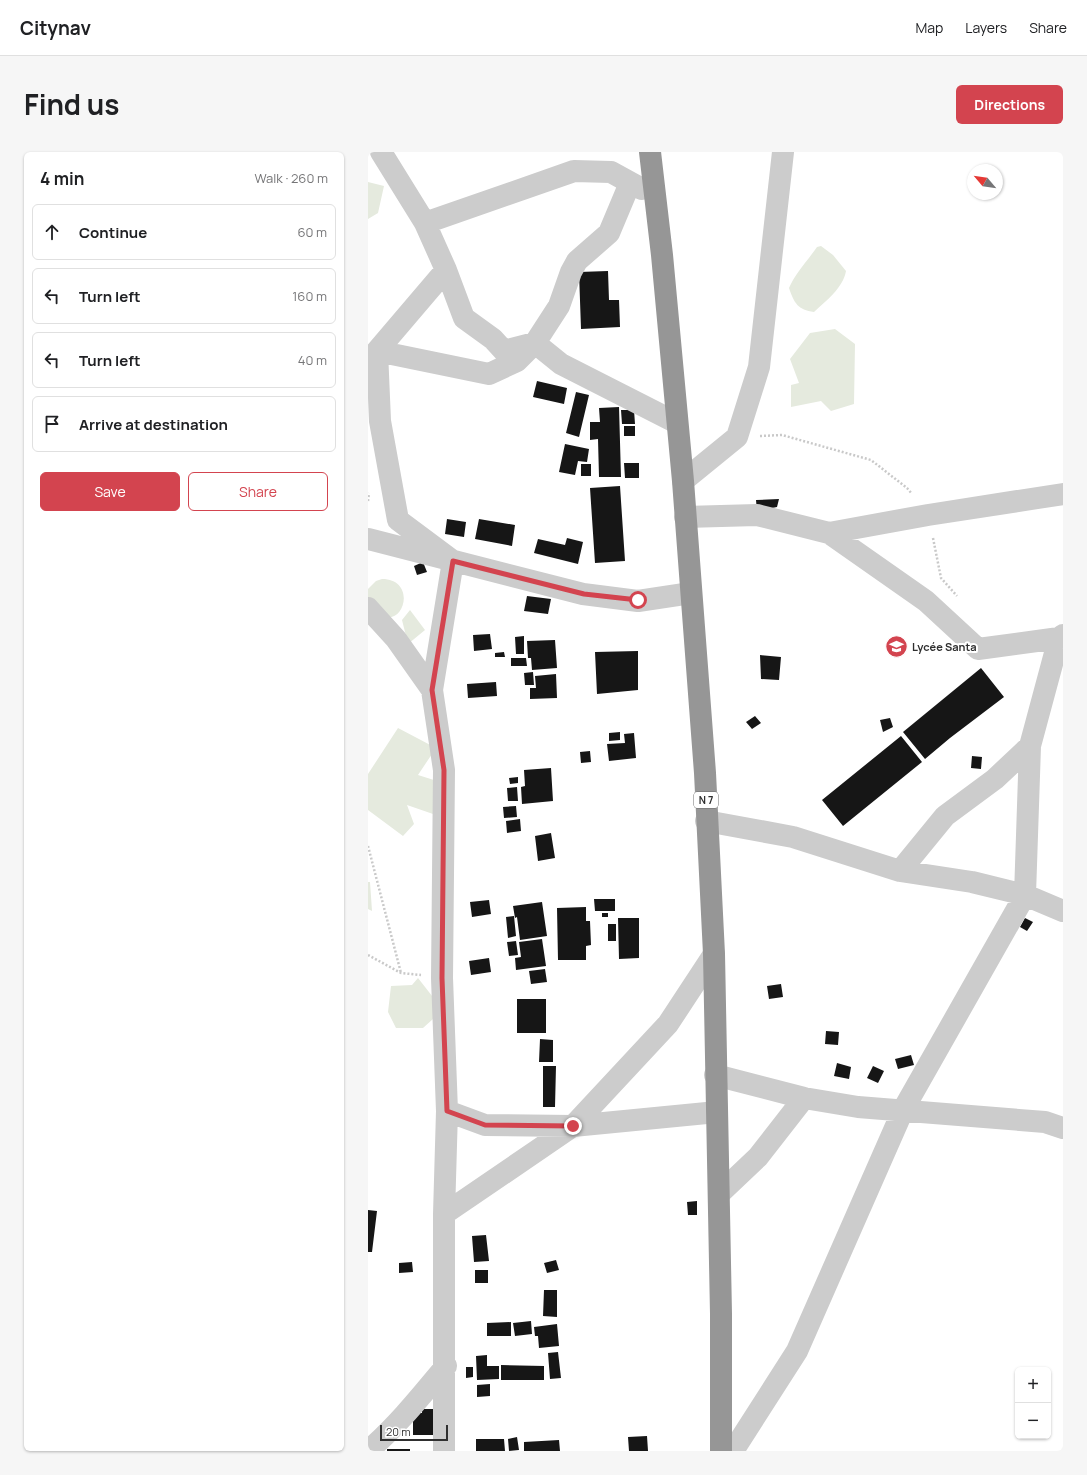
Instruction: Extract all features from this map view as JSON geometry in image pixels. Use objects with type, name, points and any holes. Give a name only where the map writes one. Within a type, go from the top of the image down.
[{"type":"highway","name":"N 7","points":[[650,152],[662,256],[683,481],[705,773],[706,821],[714,954],[715,1075],[719,1194],[721,1451]]},
{"type":"street","points":[[683,481],[737,437],[759,367],[783,152]]},
{"type":"street","points":[[386,155],[425,223],[446,270],[464,318],[492,338],[504,351],[535,343]]},
{"type":"street","points":[[425,223],[574,171],[611,172],[655,196]]},
{"type":"street","points":[[377,351],[489,374],[517,361],[535,343],[559,306],[571,272],[577,261],[609,233],[630,183]]},
{"type":"street","points":[[446,270],[377,351],[380,421],[398,520],[453,561]]},
{"type":"street","points":[[535,343],[561,364],[677,424]]},
{"type":"street","points":[[829,533],[928,515],[1063,494]]},
{"type":"street","points":[[686,517],[757,515],[829,533],[926,601],[978,649],[1061,636],[1030,746],[1025,895],[903,1110],[797,1351],[733,1451]]},
{"type":"street","points":[[368,539],[584,594],[638,600],[691,593]]},
{"type":"street","points":[[444,1451],[446,1366],[444,1214],[447,1111],[442,978],[444,770],[432,690],[453,561]]},
{"type":"street","points":[[368,608],[396,639],[432,690]]},
{"type":"street","points":[[900,871],[945,816],[995,779],[1030,746]]},
{"type":"street","points":[[706,821],[793,837],[900,871],[972,882],[1025,895],[1063,911]]},
{"type":"street","points":[[444,1214],[573,1126],[668,1024],[714,954]]},
{"type":"street","points":[[715,1075],[804,1098],[858,1107],[1045,1122],[1063,1128]]},
{"type":"street","points":[[719,1194],[758,1157],[804,1098]]},
{"type":"street","points":[[447,1111],[485,1125],[573,1126],[717,1112]]},
{"type":"street","points":[[368,1451],[416,1402],[446,1366]]},
{"type":"path","points":[[368,846],[401,973]]},
{"type":"path","points":[[368,955],[401,973],[442,978]]},
{"type":"shaded area","points":[[368,182],[384,186],[378,213],[368,219]]},
{"type":"shaded area","points":[[821,246],[833,255],[846,271],[838,289],[814,312],[804,310],[797,305],[789,288],[798,272],[817,247]]},
{"type":"shaded area","points":[[835,329],[855,344],[854,404],[831,411],[821,401],[791,407],[791,385],[799,383],[790,359],[810,333]]},
{"type":"shaded area","points":[[382,579],[392,581],[399,586],[403,592],[404,600],[402,607],[398,613],[392,617],[385,617],[368,608],[368,589],[376,581]]},
{"type":"shaded area","points":[[410,610],[425,630],[408,644],[402,620]]},
{"type":"shaded area","points":[[398,728],[436,748],[418,775],[437,781],[433,814],[407,805],[414,824],[403,836],[368,810],[368,774]]},
{"type":"shaded area","points":[[368,882],[370,882],[372,911],[368,909]]},
{"type":"shaded area","points":[[418,978],[443,1010],[423,1028],[396,1028],[388,1012],[391,986],[412,985]]},
{"type":"building","points":[[608,271],[609,300],[619,300],[620,327],[581,329],[579,272]]},
{"type":"building","points":[[537,381],[567,388],[564,404],[533,397]]},
{"type":"building","points":[[576,392],[589,395],[579,437],[566,433]]},
{"type":"building","points":[[619,407],[621,477],[599,477],[598,439],[590,440],[590,422],[600,422],[599,408]]},
{"type":"building","points":[[621,410],[634,410],[635,424],[622,424]]},
{"type":"building","points":[[624,426],[635,426],[635,436],[624,436]]},
{"type":"building","points":[[565,444],[589,449],[587,462],[578,461],[575,475],[559,472]]},
{"type":"building","points":[[624,463],[639,463],[639,478],[625,478]]},
{"type":"building","points":[[581,464],[591,464],[591,476],[581,476]]},
{"type":"building","points":[[620,486],[625,561],[595,563],[590,488]]},
{"type":"building","points":[[779,499],[777,507],[757,511],[756,500]]},
{"type":"building","points":[[447,519],[466,522],[464,537],[445,534]]},
{"type":"building","points":[[479,519],[515,525],[512,546],[475,539]]},
{"type":"building","points":[[567,538],[583,542],[578,564],[534,553],[538,539],[565,545]]},
{"type":"building","points":[[423,562],[427,572],[417,575],[414,566]]},
{"type":"building","points":[[527,596],[551,599],[548,614],[524,611]]},
{"type":"building","points":[[490,634],[492,649],[474,651],[473,635]]},
{"type":"building","points":[[524,636],[524,654],[516,654],[515,637]]},
{"type":"building","points":[[555,640],[557,668],[532,670],[531,658],[528,658],[527,641]]},
{"type":"building","points":[[638,651],[638,690],[597,694],[595,652]]},
{"type":"building","points":[[504,652],[505,657],[495,657],[495,653]]},
{"type":"building","points":[[760,655],[781,657],[779,680],[761,679]]},
{"type":"building","points":[[511,658],[526,658],[527,666],[511,666]]},
{"type":"building","points":[[981,668],[1004,697],[925,759],[903,732]]},
{"type":"building","points":[[533,672],[534,685],[525,685],[524,673]]},
{"type":"building","points":[[556,674],[557,698],[530,699],[530,688],[536,688],[535,676]]},
{"type":"building","points":[[496,682],[497,696],[468,698],[467,684]]},
{"type":"building","points":[[755,716],[761,723],[752,729],[746,722]]},
{"type":"building","points":[[890,718],[893,727],[883,732],[880,720]]},
{"type":"building","points":[[620,732],[620,740],[609,741],[609,733]]},
{"type":"building","points":[[634,733],[636,758],[609,761],[607,744],[625,743],[624,734]]},
{"type":"building","points":[[901,736],[922,762],[843,826],[822,800]]},
{"type":"building","points":[[590,751],[591,762],[581,763],[580,752]]},
{"type":"building","points":[[972,756],[982,757],[981,769],[971,768]]},
{"type":"building","points":[[551,768],[553,801],[522,804],[521,787],[525,786],[524,770]]},
{"type":"building","points":[[518,777],[518,783],[510,784],[509,778]]},
{"type":"building","points":[[517,787],[518,801],[508,801],[507,788]]},
{"type":"building","points":[[516,806],[517,817],[504,818],[503,807]]},
{"type":"building","points":[[520,819],[521,831],[507,833],[506,821]]},
{"type":"building","points":[[551,833],[555,858],[538,861],[535,836]]},
{"type":"building","points":[[594,899],[615,899],[615,911],[595,911]]},
{"type":"building","points":[[489,900],[491,914],[472,917],[470,902]]},
{"type":"building","points":[[542,902],[547,936],[520,940],[517,917],[515,918],[513,906]]},
{"type":"building","points":[[586,907],[586,921],[590,921],[591,945],[586,946],[586,960],[558,960],[557,908]]},
{"type":"building","points":[[602,913],[608,913],[608,917],[602,917]]},
{"type":"building","points":[[514,916],[516,936],[508,938],[506,917]]},
{"type":"building","points":[[618,918],[639,918],[639,958],[619,959]]},
{"type":"building","points":[[1025,918],[1033,922],[1027,931],[1020,927]]},
{"type":"building","points":[[608,924],[616,924],[616,941],[608,941]]},
{"type":"building","points":[[542,939],[546,966],[516,970],[515,958],[521,957],[519,942]]},
{"type":"building","points":[[516,941],[518,955],[509,956],[507,942]]},
{"type":"building","points":[[489,958],[491,972],[471,975],[469,961]]},
{"type":"building","points":[[545,969],[547,982],[531,984],[529,971]]},
{"type":"building","points":[[781,984],[783,997],[769,999],[767,986]]},
{"type":"building","points":[[517,999],[546,999],[546,1033],[517,1033]]},
{"type":"building","points":[[826,1031],[839,1032],[838,1045],[825,1044]]},
{"type":"building","points":[[540,1039],[553,1040],[553,1062],[539,1062]]},
{"type":"building","points":[[911,1055],[914,1065],[898,1069],[895,1059]]},
{"type":"building","points":[[837,1063],[851,1067],[849,1079],[834,1076]]},
{"type":"building","points":[[543,1066],[556,1066],[555,1107],[543,1107]]},
{"type":"building","points":[[873,1066],[884,1071],[878,1083],[867,1078]]},
{"type":"building","points":[[697,1201],[697,1215],[688,1215],[687,1202]]},
{"type":"building","points":[[368,1210],[377,1211],[372,1252],[368,1252]]},
{"type":"building","points":[[486,1235],[489,1261],[474,1262],[472,1236]]},
{"type":"building","points":[[556,1260],[559,1270],[547,1273],[544,1263]]},
{"type":"building","points":[[412,1262],[413,1272],[399,1273],[399,1263]]},
{"type":"building","points":[[475,1270],[488,1270],[488,1283],[475,1283]]},
{"type":"building","points":[[544,1290],[557,1290],[557,1317],[543,1316]]},
{"type":"building","points":[[531,1321],[532,1334],[515,1336],[513,1323]]},
{"type":"building","points":[[511,1322],[511,1336],[487,1336],[487,1323]]},
{"type":"building","points":[[557,1324],[559,1346],[539,1348],[538,1336],[535,1336],[534,1327]]},
{"type":"building","points":[[558,1352],[561,1378],[550,1379],[548,1353]]},
{"type":"building","points":[[487,1355],[487,1366],[499,1366],[499,1379],[477,1380],[476,1356]]},
{"type":"building","points":[[501,1365],[544,1366],[544,1380],[501,1380]]},
{"type":"building","points":[[466,1367],[473,1367],[473,1377],[466,1378]]},
{"type":"building","points":[[490,1384],[490,1396],[477,1397],[477,1385]]},
{"type":"building","points":[[422,1409],[434,1409],[434,1435],[413,1435],[413,1413],[422,1413]]},
{"type":"building","points":[[647,1436],[648,1451],[629,1451],[628,1437]]},
{"type":"building","points":[[517,1437],[519,1450],[509,1451],[508,1439]]},
{"type":"building","points":[[476,1439],[504,1439],[505,1451],[476,1451]]},
{"type":"building","points":[[559,1440],[560,1451],[524,1451],[524,1442]]},
{"type":"building","points":[[387,1449],[410,1449],[410,1451],[387,1451]]},
{"type":"place","name":"Lycée Santa","points":[[896,647]]},
{"type":"route","points":[[573,1126],[485,1125],[447,1111],[442,978],[444,770],[432,690],[449,595],[453,561],[584,594],[638,600]]}]
